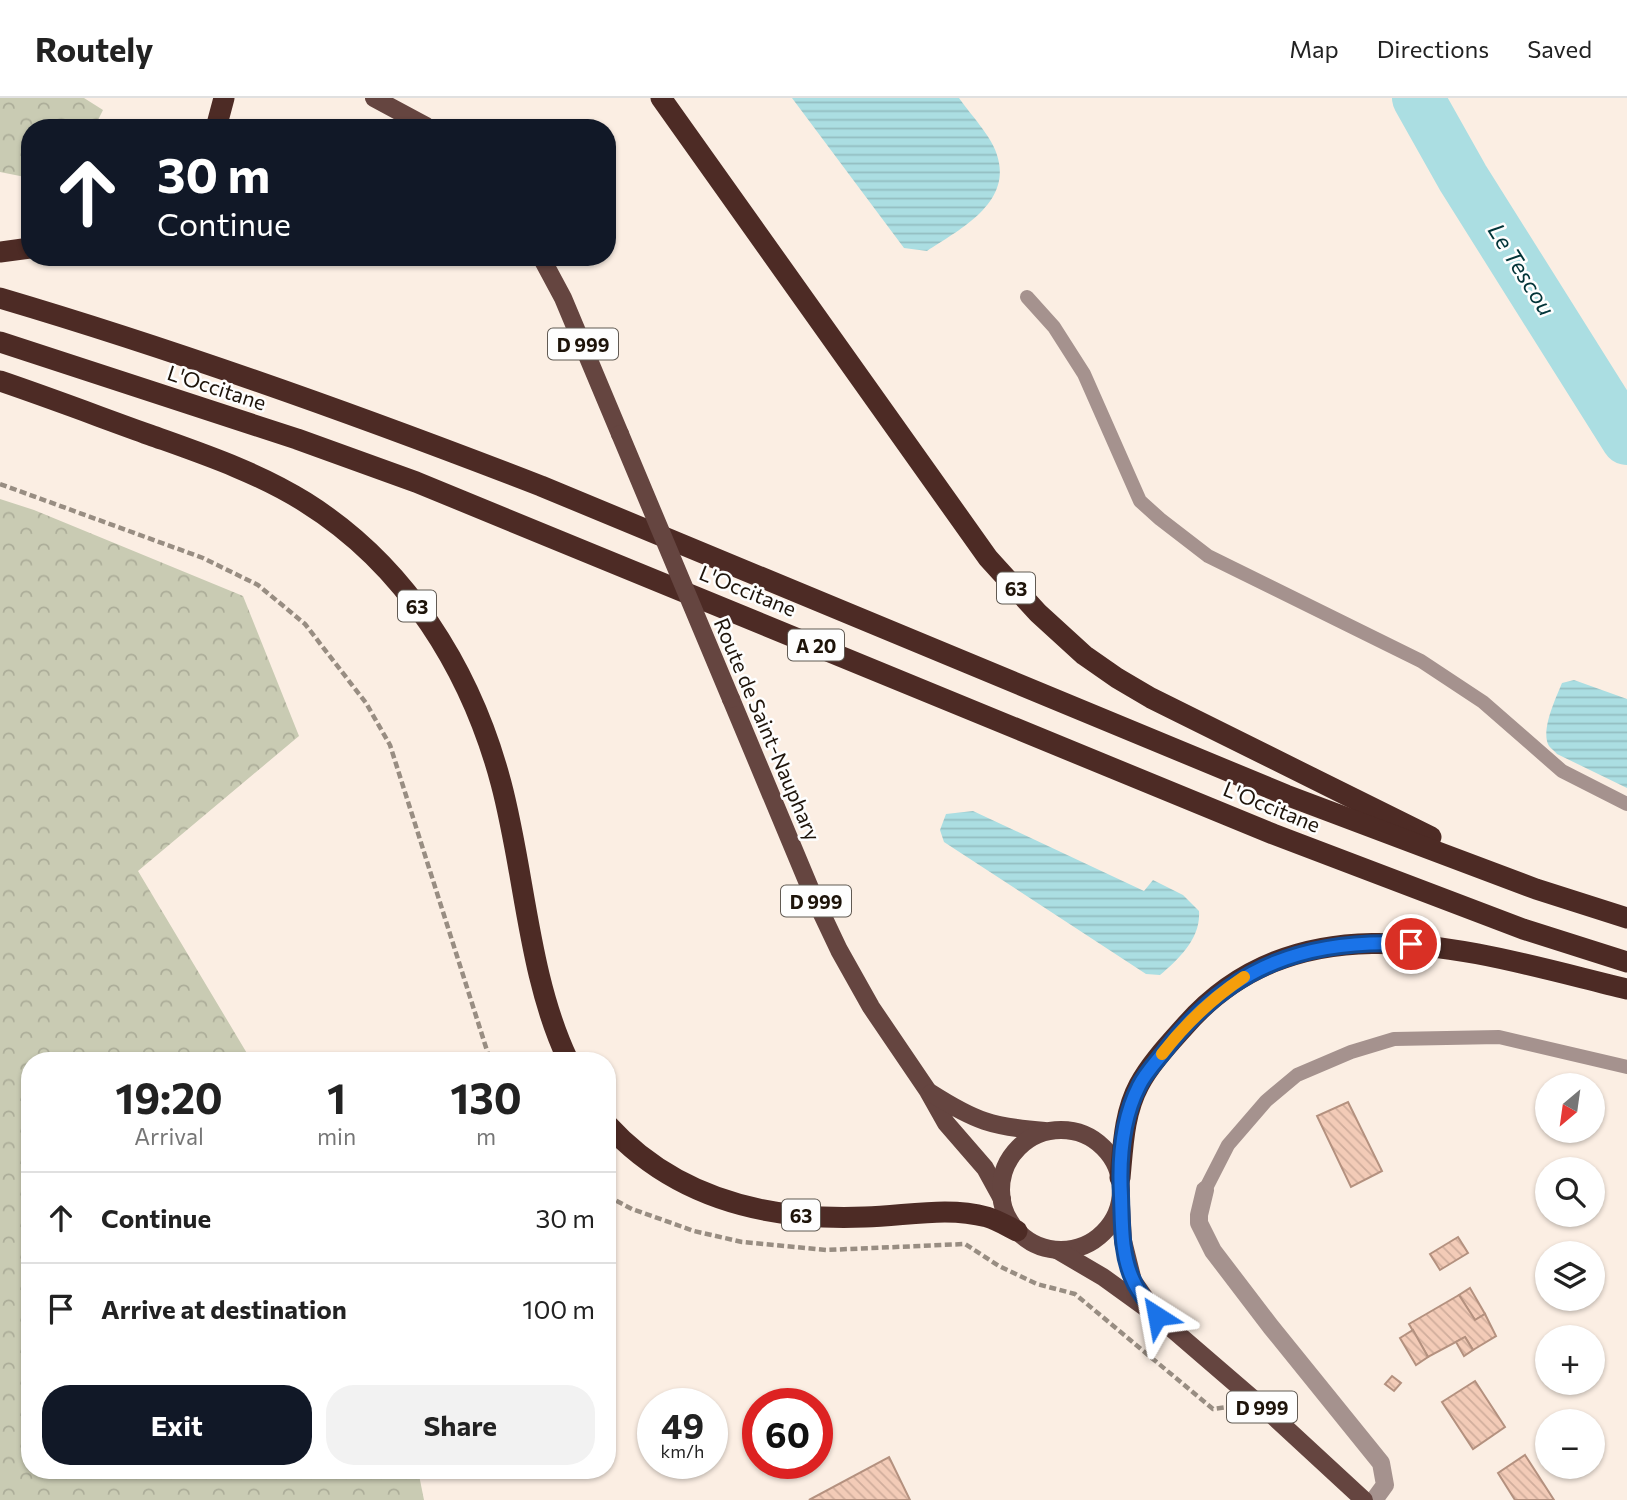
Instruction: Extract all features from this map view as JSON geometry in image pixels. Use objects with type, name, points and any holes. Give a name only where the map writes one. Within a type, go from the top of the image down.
[{"type":"highway","points":[[218,119],[224,98]]},
{"type":"highway","name":"63","points":[[661,98],[988,558],[1047,622],[1084,655],[1151,698],[1536,889]]},
{"type":"highway","points":[[0,251],[21,249]]},
{"type":"highway","name":"L'Occitane","points":[[0,298],[314,400],[441,447],[566,496],[1286,795],[1536,889],[1627,918]]},
{"type":"highway","name":"L'Occitane","points":[[0,342],[284,435],[416,482],[1273,834],[1523,929],[1627,962]]},
{"type":"highway","name":"63","points":[[0,381],[232,465],[270,482],[335,524],[371,554],[409,594],[448,650],[480,715],[501,783],[551,1020],[565,1052]]},
{"type":"highway","points":[[1120,1178],[1125,1126],[1140,1084],[1196,1013],[1222,991],[1271,963],[1321,948],[1352,944],[1433,945],[1627,989]]},
{"type":"highway","name":"63","points":[[616,1134],[649,1163],[699,1192],[757,1210],[864,1217],[948,1211],[988,1217],[1017,1231]]},
{"type":"main road","points":[[374,98],[412,119]]},
{"type":"main road","points":[[397,98],[419,119]]},
{"type":"main road","name":"Route de Saint-Nauphary","points":[[546,266],[563,298],[839,950],[871,1007],[928,1091],[946,1123],[985,1168],[1002,1199]]},
{"type":"main road","name":"Route de Saint-Nauphary","points":[[928,1091],[961,1112],[985,1123],[1006,1128],[1050,1131]]},
{"type":"main road","points":[[1068,1130],[1094,1140],[1113,1160],[1120,1178],[1121,1199],[1113,1220],[1099,1237],[1079,1247],[1057,1250],[1028,1240],[1017,1231],[1007,1216],[1002,1199],[1001,1184],[1012,1155],[1022,1144],[1050,1131],[1068,1130]]},
{"type":"main road","name":"D 999","points":[[1121,1199],[1123,1241],[1133,1281],[1157,1316]]},
{"type":"main road","name":"D 999","points":[[1057,1250],[1103,1277],[1157,1316],[1273,1416],[1364,1500]]},
{"type":"street","points":[[1205,1190],[1199,1223],[1213,1251],[1270,1327],[1381,1464],[1385,1485],[1374,1500]]},
{"type":"lane","points":[[1027,297],[1054,327],[1084,374],[1140,501],[1160,519],[1208,556],[1421,661],[1483,702],[1562,771],[1627,804]]},
{"type":"lane","points":[[1205,1190],[1228,1145],[1266,1101],[1287,1084],[1308,1071],[1351,1052],[1394,1039],[1463,1035],[1499,1037],[1627,1067]]},
{"type":"path","points":[[0,484],[203,558],[258,584],[304,624],[366,703],[390,745],[487,1052]]},
{"type":"path","points":[[616,1201],[694,1231],[742,1242],[826,1250],[965,1244],[999,1266],[1037,1284],[1075,1294],[1213,1409],[1230,1407],[1248,1396]]},
{"type":"green space","points":[[0,98],[84,98],[103,110],[98,119],[21,119],[21,176],[0,172]]},
{"type":"green space","points":[[0,499],[34,510],[243,596],[299,736],[138,871],[246,1052],[21,1052],[21,1479],[420,1479],[424,1500],[0,1500]]},
{"type":"water","points":[[792,98],[959,98],[997,154],[999,178],[995,192],[977,216],[927,251],[904,248]]},
{"type":"water","points":[[1574,680],[1627,699],[1627,788],[1557,754],[1549,746],[1546,732],[1553,706],[1562,683]]},
{"type":"water","points":[[973,811],[1144,891],[1153,880],[1183,895],[1199,911],[1193,939],[1160,975],[1146,974],[944,842],[940,830],[946,814]]},
{"type":"building","points":[[1348,1102],[1382,1171],[1351,1187],[1317,1116]]},
{"type":"building","points":[[1458,1237],[1468,1253],[1440,1270],[1430,1254]]},
{"type":"building","points":[[1470,1288],[1485,1314],[1475,1320],[1459,1295]]},
{"type":"building","points":[[1459,1295],[1475,1320],[1485,1314],[1496,1336],[1473,1350],[1465,1337],[1428,1357],[1409,1324]]},
{"type":"building","points":[[1413,1330],[1428,1357],[1416,1365],[1400,1338]]},
{"type":"building","points":[[1465,1337],[1473,1350],[1464,1356],[1456,1342]]},
{"type":"building","points":[[1392,1376],[1401,1383],[1394,1391],[1385,1384]]},
{"type":"building","points":[[1475,1381],[1505,1427],[1473,1449],[1442,1402]]},
{"type":"building","points":[[1525,1455],[1535,1471],[1535,1479],[1540,1479],[1554,1500],[1515,1500],[1498,1473]]},
{"type":"building","points":[[889,1457],[910,1500],[809,1500]]},
{"type":"waterway","name":"Le Tescou","points":[[1418,98],[1463,178],[1627,439]]},
{"type":"slow traffic","points":[[1162,1054],[1196,1013],[1244,977]]},
{"type":"route","points":[[1157,1316],[1133,1281],[1123,1241],[1120,1178],[1125,1126],[1140,1084],[1196,1013],[1245,976],[1271,963],[1321,948],[1352,944],[1411,944]]}]
